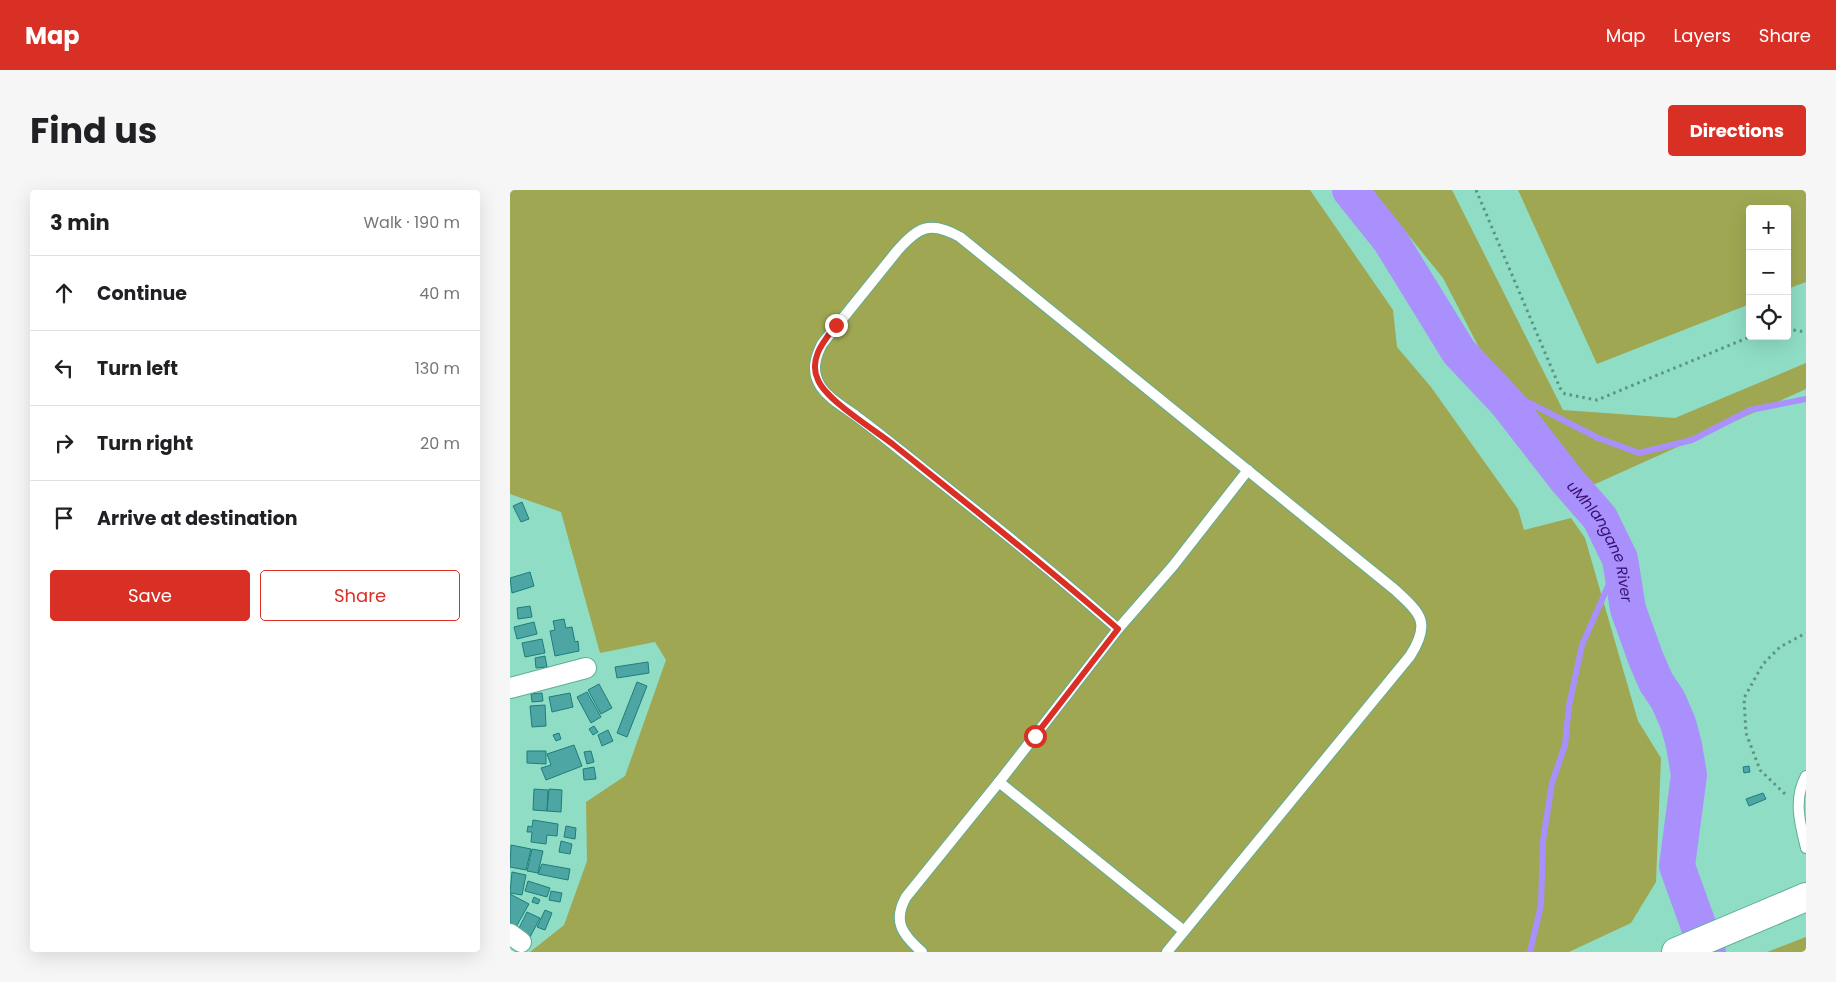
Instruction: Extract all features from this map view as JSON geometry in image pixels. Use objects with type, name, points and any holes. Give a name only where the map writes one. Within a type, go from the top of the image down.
[{"type":"street","points":[[510,688],[586,668]]},
{"type":"street","points":[[1676,952],[1806,897]]},
{"type":"lane","points":[[1118,629],[1068,585],[965,501],[830,397],[821,387],[816,377],[815,365],[816,356],[822,344],[910,236],[928,227],[948,230],[960,237],[1248,470],[1411,604],[1419,614],[1422,633],[1419,642],[1410,656],[1167,952]]},
{"type":"lane","points":[[922,952],[912,944],[899,922],[901,906],[918,880],[999,782],[1118,629],[1173,566],[1248,470]]},
{"type":"lane","points":[[1806,776],[1801,785],[1798,806],[1806,848]]},
{"type":"lane","points":[[999,782],[1184,931]]},
{"type":"path","points":[[1476,190],[1560,388],[1565,394],[1596,400],[1746,338]]},
{"type":"path","points":[[1791,329],[1806,332]]},
{"type":"path","points":[[1798,806],[1760,770],[1746,733],[1744,698],[1763,664],[1780,647],[1806,633]]},
{"type":"green space","points":[[510,190],[1310,190],[1393,310],[1397,347],[1431,387],[1518,509],[1524,530],[1571,518],[1585,538],[1638,721],[1661,758],[1656,882],[1631,923],[1569,952],[530,952],[564,925],[587,861],[586,802],[625,776],[666,660],[655,642],[600,653],[561,512],[510,494]]},
{"type":"green space","points":[[1356,190],[1452,190],[1563,410],[1675,418],[1806,363],[1806,389],[1582,490],[1488,365],[1443,278],[1405,231]]},
{"type":"green space","points":[[1518,190],[1806,190],[1806,282],[1791,288],[1791,205],[1746,205],[1746,306],[1597,364]]},
{"type":"green space","points":[[1806,937],[1806,952],[1767,952]]},
{"type":"building","points":[[522,502],[529,519],[521,522],[513,506]]},
{"type":"building","points":[[530,572],[534,586],[512,593],[510,578]]},
{"type":"building","points":[[530,606],[532,617],[518,619],[517,608]]},
{"type":"building","points":[[564,619],[566,628],[572,627],[575,642],[578,641],[579,651],[555,656],[550,631],[555,630],[553,621]]},
{"type":"building","points":[[534,622],[537,634],[517,639],[514,627]]},
{"type":"building","points":[[542,639],[545,653],[525,657],[522,643]]},
{"type":"building","points":[[545,656],[547,667],[536,668],[535,658]]},
{"type":"building","points":[[648,662],[649,673],[617,678],[615,667]]},
{"type":"building","points":[[637,682],[647,686],[627,737],[617,733]]},
{"type":"building","points":[[599,684],[612,708],[601,714],[588,690]]},
{"type":"building","points":[[587,692],[601,717],[591,723],[577,697]]},
{"type":"building","points":[[542,693],[543,701],[532,702],[531,694]]},
{"type":"building","points":[[570,693],[573,707],[552,712],[549,697]]},
{"type":"building","points":[[545,705],[546,726],[532,727],[530,706]]},
{"type":"building","points":[[594,726],[598,732],[593,735],[589,729]]},
{"type":"building","points":[[608,730],[613,741],[602,746],[598,735]]},
{"type":"building","points":[[559,733],[561,739],[556,741],[553,735]]},
{"type":"building","points":[[574,745],[582,766],[546,780],[541,768],[551,765],[547,754]]},
{"type":"building","points":[[527,751],[546,751],[546,764],[527,763]]},
{"type":"building","points":[[591,751],[594,762],[587,764],[584,752]]},
{"type":"building","points":[[1749,766],[1750,772],[1744,773],[1743,767]]},
{"type":"building","points":[[594,767],[596,779],[584,780],[583,769]]},
{"type":"building","points":[[534,789],[548,790],[547,811],[533,810]]},
{"type":"building","points":[[549,789],[562,790],[561,812],[547,811]]},
{"type":"building","points":[[1763,793],[1766,799],[1749,806],[1746,799]]},
{"type":"building","points":[[533,820],[558,824],[557,836],[547,835],[546,844],[531,842],[532,832],[527,832],[528,826],[532,827]]},
{"type":"building","points":[[566,826],[576,828],[575,839],[564,837]]},
{"type":"building","points":[[561,841],[572,844],[570,854],[559,852]]},
{"type":"building","points":[[511,845],[531,849],[526,870],[510,867]]},
{"type":"building","points":[[532,849],[543,851],[538,873],[527,871]]},
{"type":"building","points":[[542,864],[570,869],[568,880],[538,874]]},
{"type":"building","points":[[512,872],[526,875],[522,895],[510,893]]},
{"type":"building","points":[[528,881],[550,888],[547,897],[525,891]]},
{"type":"building","points":[[551,891],[562,893],[560,902],[549,900]]},
{"type":"building","points":[[510,894],[529,904],[516,927],[510,924]]},
{"type":"building","points":[[534,897],[540,900],[538,904],[532,902]]},
{"type":"building","points":[[545,910],[552,913],[545,930],[537,927]]},
{"type":"building","points":[[527,912],[540,918],[529,939],[517,932]]},
{"type":"waterway","name":"uMhlangane River","points":[[1350,190],[1390,240],[1459,352],[1507,403],[1566,479],[1600,518],[1620,559],[1628,609],[1656,682],[1668,700],[1678,723],[1684,745],[1689,775],[1677,866],[1708,952]]},
{"type":"waterway","points":[[1485,380],[1598,438],[1639,453],[1692,440],[1750,410],[1806,399]]},
{"type":"waterway","points":[[1530,952],[1541,905],[1543,841],[1552,783],[1565,745],[1569,706],[1582,645],[1620,559]]},
{"type":"route","points":[[836,325],[822,344],[816,356],[815,365],[816,377],[821,387],[830,397],[965,501],[1068,585],[1118,629],[1035,736]]}]
